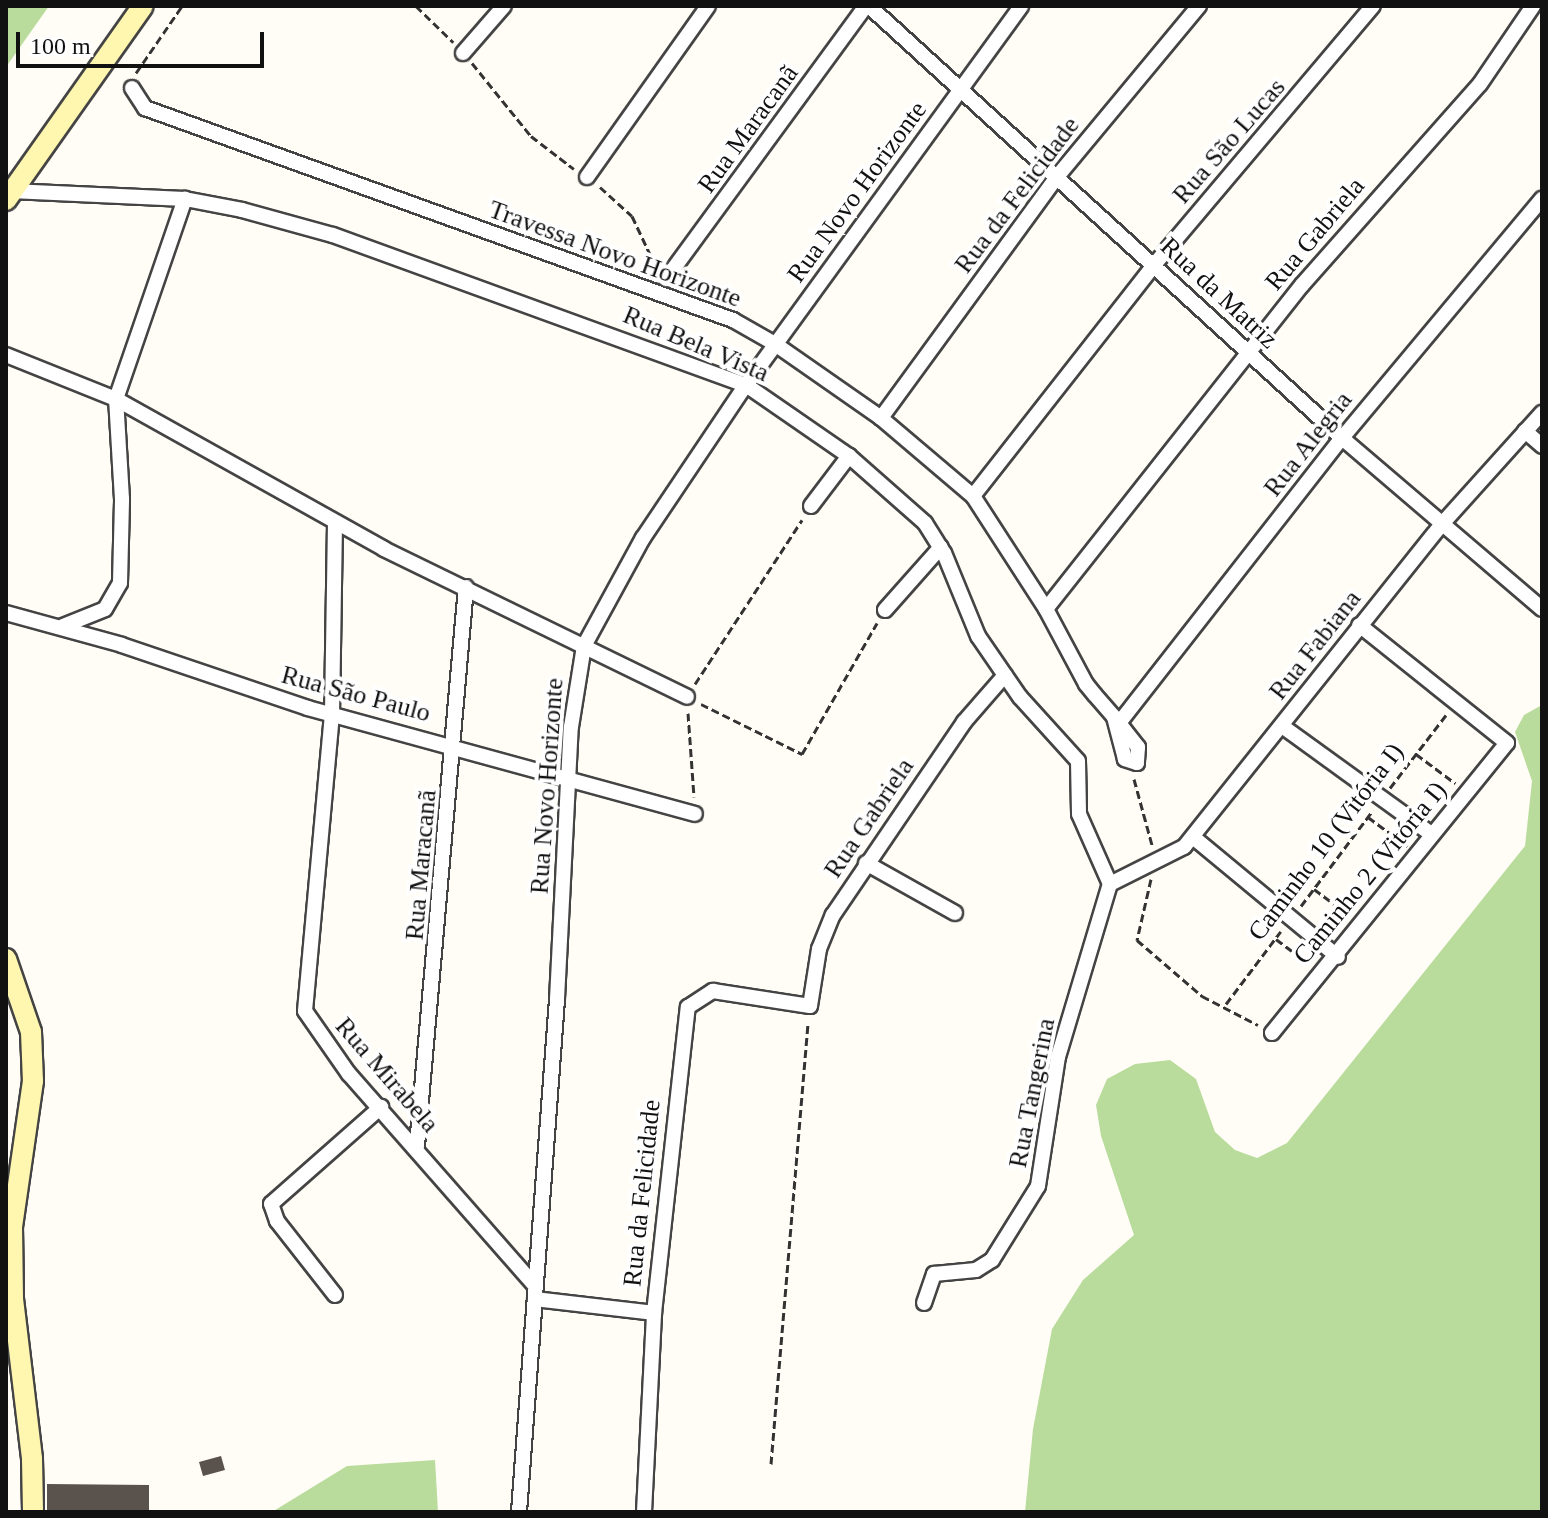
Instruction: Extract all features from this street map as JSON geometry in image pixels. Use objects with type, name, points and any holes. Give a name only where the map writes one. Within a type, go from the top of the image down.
[{"type":"main road","points":[[13,189],[34,155],[143,6]]},
{"type":"main road","points":[[6,959],[31,1032],[33,1081],[12,1227],[13,1299],[32,1459],[33,1512]]},
{"type":"street","points":[[463,53],[504,6]]},
{"type":"street","points":[[587,177],[708,6]]},
{"type":"street","name":"Rua da Matriz","points":[[867,6],[1342,438],[1542,609]]},
{"type":"street","name":"Rua Maracanã","points":[[666,279],[867,6]]},
{"type":"street","name":"Rua Novo Horizonte","points":[[519,1512],[569,779],[577,673],[584,646],[643,538],[746,385],[1021,6]]},
{"type":"street","name":"Rua da Felicidade","points":[[881,418],[1056,178],[1199,6]]},
{"type":"street","name":"Rua São Lucas","points":[[973,496],[1154,265],[1373,6]]},
{"type":"street","name":"Rua Gabriela","points":[[1046,609],[1374,199],[1480,84],[1533,6]]},
{"type":"street","name":"Travessa Novo Horizonte","points":[[132,88],[145,108],[733,320],[775,344],[881,418],[973,496],[1046,609],[1080,674],[1140,751],[1139,762],[1130,763]]},
{"type":"street","name":"Rua Bela Vista","points":[[13,189],[185,199],[333,235],[746,385],[849,456],[916,514],[941,547],[978,636],[1005,675],[1078,761],[1079,814],[1110,884]]},
{"type":"street","points":[[62,626],[105,609],[120,583],[122,499],[116,399],[143,309],[185,199]]},
{"type":"street","name":"Rua Alegria","points":[[1117,720],[1342,438],[1542,199]]},
{"type":"street","points":[[6,355],[116,399],[209,446],[335,523],[687,697]]},
{"type":"street","name":"Rua Fabiana","points":[[1110,884],[1155,865],[1193,837],[1441,525],[1542,413]]},
{"type":"street","points":[[1525,431],[1542,446]]},
{"type":"street","points":[[811,506],[849,456]]},
{"type":"street","name":"Rua Mirabela","points":[[335,523],[332,714],[305,1011],[321,1040],[417,1146],[535,1292]]},
{"type":"street","points":[[885,610],[941,547]]},
{"type":"street","name":"Rua Maracanã","points":[[417,1146],[455,746],[466,587]]},
{"type":"street","name":"Rua São Paulo","points":[[6,613],[62,626],[332,714],[695,814]]},
{"type":"street","points":[[1359,625],[1455,702]]},
{"type":"street","name":"Rua Gabriela","points":[[810,1006],[826,931],[866,863],[964,722],[1005,675]]},
{"type":"street","name":"Caminho 2 (Vitória I)","points":[[1272,1033],[1338,957],[1360,923],[1415,853],[1506,744],[1502,735],[1455,702]]},
{"type":"street","points":[[1282,726],[1431,834]]},
{"type":"street","points":[[1193,837],[1338,957]]},
{"type":"street","points":[[866,863],[955,913]]},
{"type":"street","name":"Rua Tangerina","points":[[924,1303],[934,1274],[986,1266],[1038,1186],[1058,1057],[1110,884]]},
{"type":"street","name":"Rua da Felicidade","points":[[644,1512],[654,1313],[688,1007],[713,991],[810,1006]]},
{"type":"street","points":[[335,1295],[277,1221],[271,1204],[381,1107]]},
{"type":"street","points":[[535,1292],[654,1313]]},
{"type":"path","points":[[132,88],[139,65],[182,6]]},
{"type":"path","points":[[416,6],[463,53],[531,136],[587,177],[632,216],[666,279]]},
{"type":"path","points":[[695,814],[687,697],[811,506]]},
{"type":"path","points":[[687,697],[802,754],[885,610]]},
{"type":"path","name":"Caminho 10 (Vitória I)","points":[[1387,792],[1455,702]]},
{"type":"path","points":[[1416,754],[1467,792]]},
{"type":"path","points":[[1130,763],[1155,865],[1137,940],[1202,996],[1226,1004],[1272,1033]]},
{"type":"path","name":"Caminho 10 (Vitória I)","points":[[1226,1004],[1378,805]]},
{"type":"path","points":[[1368,817],[1415,853]]},
{"type":"path","points":[[1314,889],[1360,923]]},
{"type":"path","points":[[1276,939],[1322,972]]},
{"type":"path","points":[[771,1464],[810,1006]]},
{"type":"green space","points":[[6,6],[49,6],[6,67]]},
{"type":"green space","points":[[1542,705],[1542,1512],[1025,1512],[1033,1429],[1052,1329],[1083,1280],[1134,1235],[1101,1136],[1096,1105],[1107,1079],[1135,1064],[1170,1060],[1196,1079],[1215,1132],[1235,1150],[1257,1158],[1287,1143],[1525,846],[1532,781],[1515,732],[1524,715]]},
{"type":"green space","points":[[435,1460],[438,1512],[272,1512],[347,1466]]},
{"type":"building","points":[[221,1456],[225,1470],[203,1476],[199,1462]]},
{"type":"building","points":[[47,1484],[149,1485],[149,1512],[47,1512]]}]
